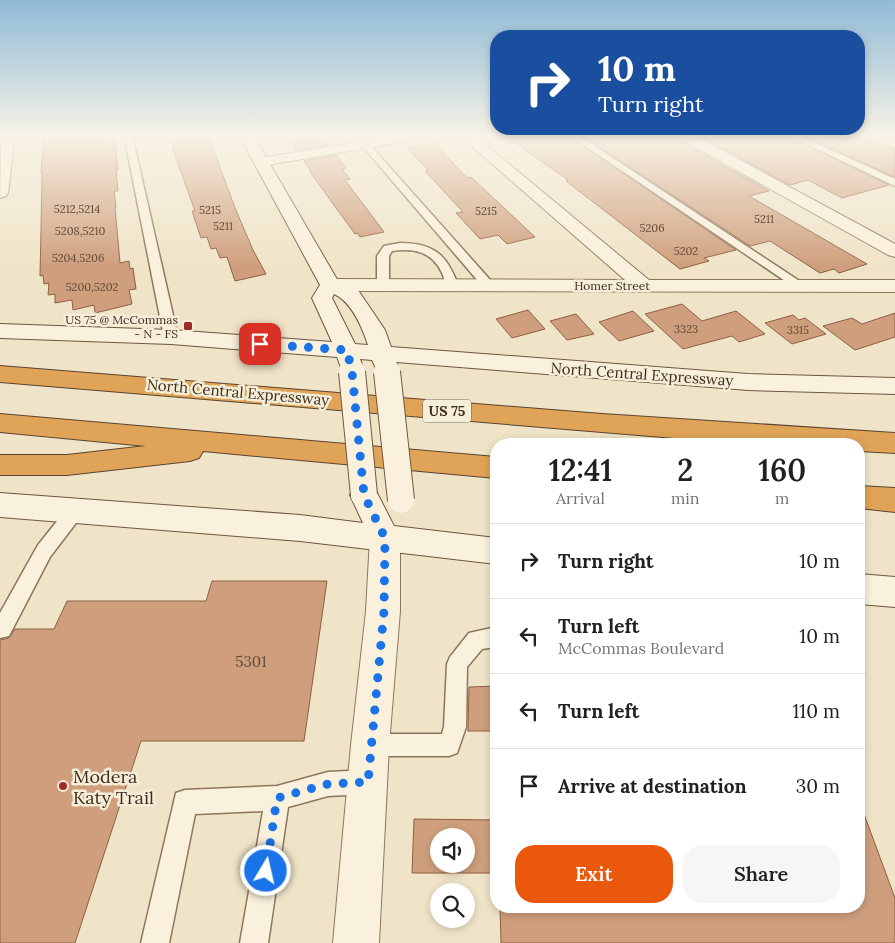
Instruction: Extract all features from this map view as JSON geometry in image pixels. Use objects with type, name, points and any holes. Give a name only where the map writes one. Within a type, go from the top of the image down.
[{"type":"highway","name":"North Central Expressway","points":[[0,374],[114,380],[451,411],[816,438]]},
{"type":"highway","points":[[0,423],[490,467]]},
{"type":"highway","name":"North Central Expressway","points":[[865,441],[895,443]]},
{"type":"highway","points":[[0,465],[67,465],[245,444]]},
{"type":"highway","points":[[865,498],[895,500]]},
{"type":"street","points":[[0,193],[2,179]]},
{"type":"street","points":[[271,179],[330,285],[351,294],[374,330],[384,363],[401,500],[385,538],[384,611],[370,746],[356,943]]},
{"type":"street","points":[[518,179],[643,285]]},
{"type":"street","points":[[764,179],[895,251]]},
{"type":"street","points":[[330,285],[322,298],[349,361],[364,495],[385,538]]},
{"type":"street","name":"Homer Street","points":[[330,285],[895,286]]},
{"type":"street","name":"North Central Expressway","points":[[0,331],[171,337],[349,361],[748,382],[895,386]]},
{"type":"street","points":[[0,505],[300,528],[490,550]]},
{"type":"street","points":[[865,590],[895,592]]},
{"type":"lane","points":[[137,179],[171,337]]},
{"type":"lane","points":[[395,179],[488,285]]},
{"type":"lane","points":[[640,179],[801,286]]},
{"type":"lane","points":[[383,285],[383,256],[388,248],[405,244],[421,246],[436,255],[447,270],[452,285]]},
{"type":"lane","points":[[2,629],[44,551],[76,510]]},
{"type":"lane","points":[[370,746],[448,745],[454,727],[457,664],[476,640],[490,638]]},
{"type":"lane","points":[[155,943],[185,802],[277,798],[328,784],[368,782]]},
{"type":"lane","points":[[254,943],[277,798]]},
{"type":"building","points":[[42,179],[117,179],[118,191],[114,191],[120,263],[129,261],[130,269],[133,268],[136,289],[129,290],[132,304],[95,313],[94,305],[73,310],[72,300],[55,303],[55,294],[48,295],[49,283],[44,284],[43,275],[40,276]]},
{"type":"building","points":[[184,179],[224,179],[253,250],[266,274],[235,281],[227,257],[220,258],[216,248],[211,249],[207,237],[201,238],[192,211],[195,211]]},
{"type":"building","points":[[315,179],[350,179],[345,180],[384,232],[360,237],[357,233],[355,234]]},
{"type":"building","points":[[432,179],[473,179],[535,237],[507,244],[498,235],[480,239],[456,213],[463,212]]},
{"type":"building","points":[[567,179],[632,179],[736,250],[704,258],[709,261],[680,269],[566,181],[568,180]]},
{"type":"building","points":[[648,179],[748,179],[769,191],[749,196],[867,264],[839,273],[834,269],[820,273],[770,241],[750,246]]},
{"type":"building","points":[[779,179],[877,179],[889,185],[842,198],[808,180],[790,185]]},
{"type":"building","points":[[682,304],[702,321],[736,311],[765,334],[739,342],[732,336],[683,349],[645,314]]},
{"type":"building","points":[[528,310],[545,329],[512,338],[496,319]]},
{"type":"building","points":[[633,311],[654,331],[619,341],[599,322]]},
{"type":"building","points":[[895,313],[895,337],[855,350],[823,326],[852,318],[862,324]]},
{"type":"building","points":[[576,314],[594,334],[567,340],[550,321]]},
{"type":"building","points":[[793,315],[799,320],[805,318],[826,334],[792,344],[765,323]]},
{"type":"building","name":"Modera Katy Trail","points":[[212,581],[327,581],[304,741],[141,741],[75,943],[0,943],[0,640],[9,638],[15,629],[54,629],[67,601],[206,601]]},
{"type":"building","points":[[490,686],[490,731],[468,731],[469,687]]},
{"type":"building","points":[[865,817],[895,898],[895,943],[501,943],[500,913],[865,913]]},
{"type":"building","points":[[414,819],[490,820],[490,873],[475,873],[475,828],[430,828],[430,873],[412,873]]},
{"type":"place","name":"US 75 @ McCommas - N - FS","points":[[188,326]]},
{"type":"place","name":"Modera Katy Trail","points":[[63,786]]},
{"type":"route","points":[[260,344],[347,350],[352,372],[364,495],[385,538],[384,611],[368,782],[328,784],[277,798],[266,871]]}]
